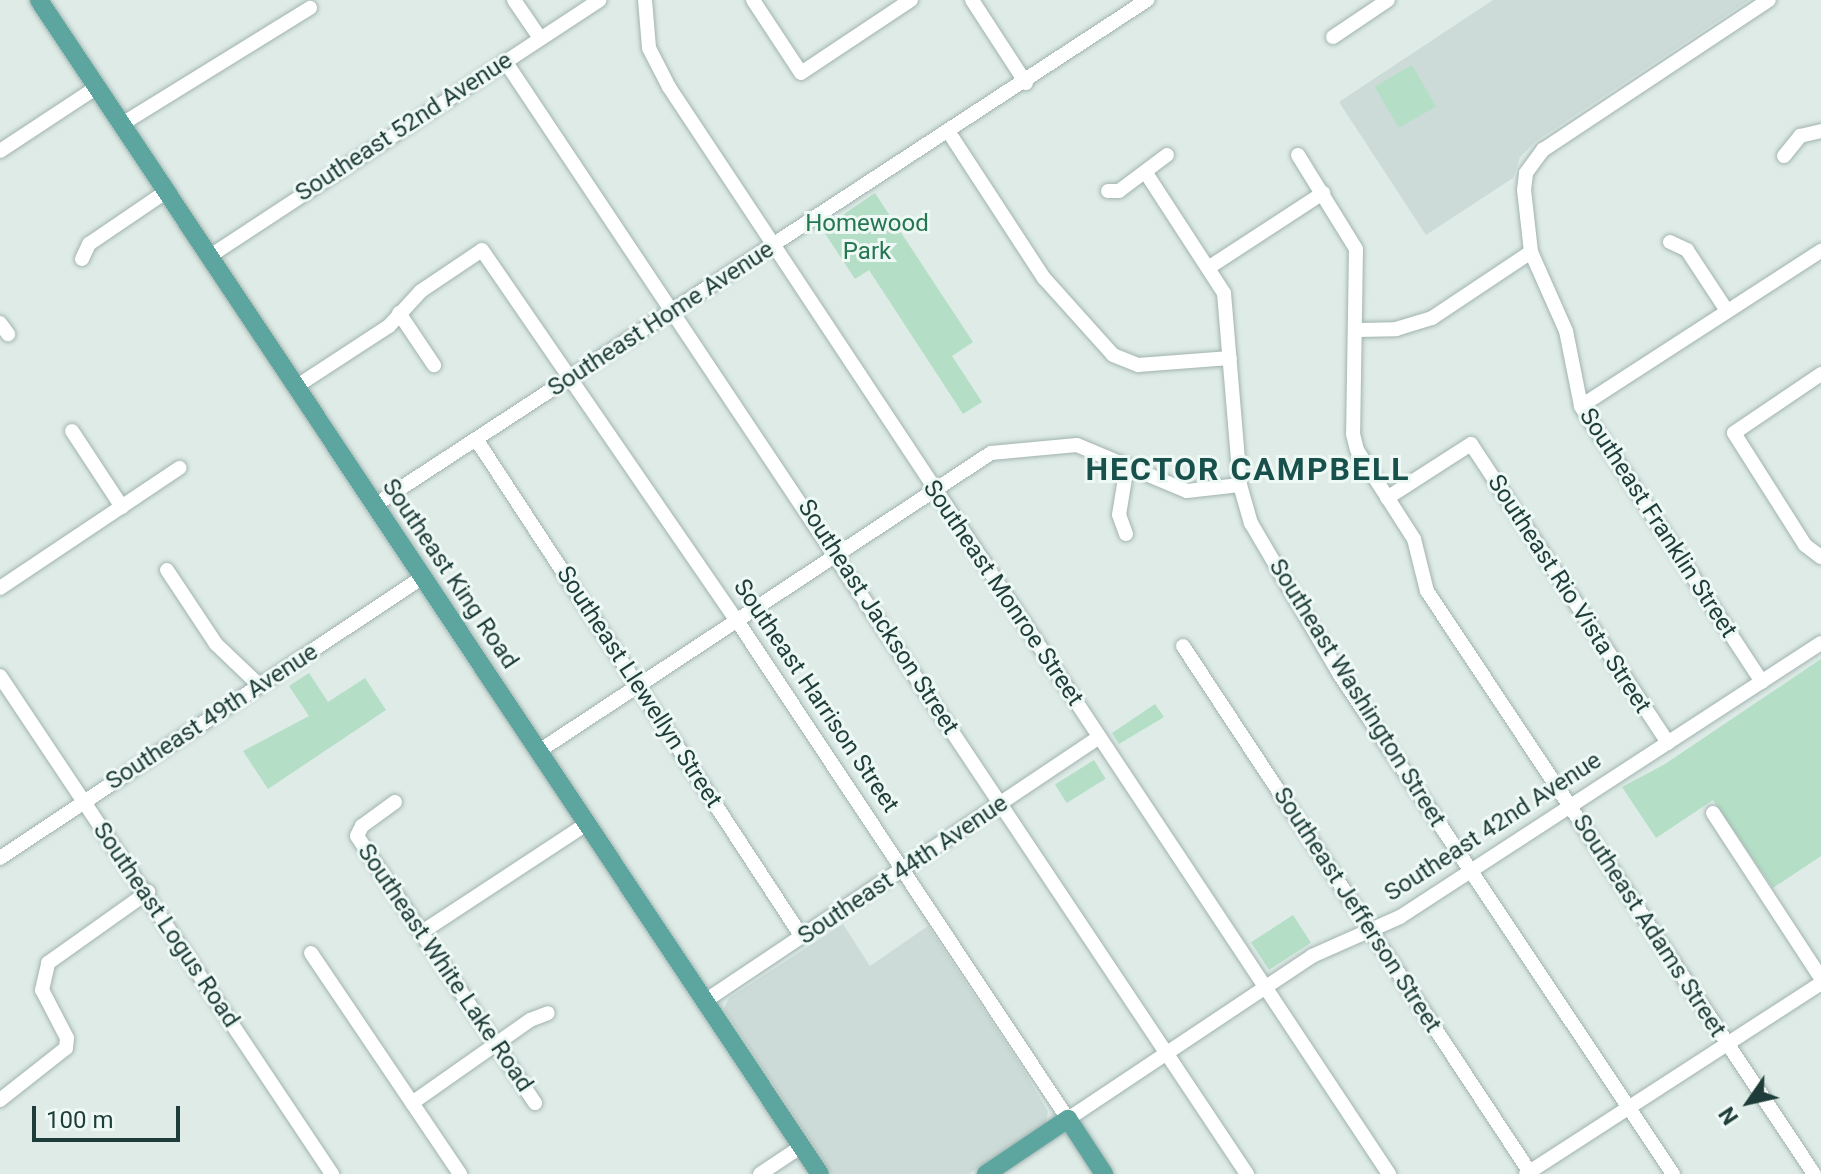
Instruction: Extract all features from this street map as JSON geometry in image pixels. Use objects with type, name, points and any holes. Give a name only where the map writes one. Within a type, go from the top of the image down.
[{"type":"main road","name":"Southeast King Road","points":[[47,3],[97,87],[820,1174]]},
{"type":"main road","name":"Southeast 42nd Avenue","points":[[986,1174],[1068,1119]]},
{"type":"main road","name":"Southeast Harrison Street","points":[[1068,1119],[1104,1174]]},
{"type":"street","points":[[514,0],[540,38]]},
{"type":"street","name":"Southeast 52nd Avenue","points":[[210,256],[599,0]]},
{"type":"street","name":"Southeast Monroe Street","points":[[645,0],[646,34],[657,67],[772,246],[1389,1174]]},
{"type":"street","points":[[753,0],[801,73],[911,0]]},
{"type":"street","points":[[972,0],[1026,83]]},
{"type":"street","name":"Southeast Home Avenue","points":[[375,505],[1026,83],[1147,0]]},
{"type":"street","points":[[1333,37],[1368,5],[1388,0]]},
{"type":"street","name":"Southeast Franklin Street","points":[[1762,682],[1581,406],[1566,331],[1531,252],[1526,173],[1543,150],[1769,0]]},
{"type":"street","points":[[122,124],[310,8]]},
{"type":"street","name":"Southeast Jackson Street","points":[[505,61],[836,553],[1247,1174]]},
{"type":"street","points":[[0,151],[97,87]]},
{"type":"street","points":[[948,131],[1044,278],[1113,355],[1138,365],[1230,358]]},
{"type":"street","points":[[1784,156],[1800,136],[1821,131]]},
{"type":"street","points":[[1108,191],[1119,191],[1167,155]]},
{"type":"street","name":"Southeast Adams Street","points":[[1298,155],[1356,249],[1353,434],[1387,498],[1414,539],[1427,591],[1814,1174]]},
{"type":"street","name":"Southeast Washington Street","points":[[1146,173],[1211,266],[1227,308],[1240,485],[1251,523],[1340,675],[1673,1174]]},
{"type":"street","points":[[82,259],[89,244],[167,191]]},
{"type":"street","points":[[1211,266],[1323,193]]},
{"type":"street","points":[[1670,242],[1687,250],[1727,311]]},
{"type":"street","name":"Southeast Harrison Street","points":[[399,313],[421,291],[482,250],[534,327],[572,376],[736,619],[1068,1119]]},
{"type":"street","points":[[1581,406],[1821,251]]},
{"type":"street","points":[[1357,330],[1396,329],[1432,318],[1531,252]]},
{"type":"street","points":[[297,386],[389,326],[399,313],[434,365]]},
{"type":"street","points":[[1821,374],[1734,433],[1805,545],[1821,557]]},
{"type":"street","points":[[72,431],[122,507]]},
{"type":"street","name":"Southeast Llewellyn Street","points":[[476,439],[802,937]]},
{"type":"street","name":"Southeast Rio Vista Street","points":[[1387,498],[1471,444],[1668,743]]},
{"type":"street","points":[[539,751],[836,553],[1001,451],[1077,445],[1187,491],[1240,485]]},
{"type":"street","points":[[1126,534],[1119,515],[1127,466]]},
{"type":"street","points":[[0,588],[179,468]]},
{"type":"street","points":[[167,570],[216,644],[260,686]]},
{"type":"street","name":"Southeast 49th Avenue","points":[[0,858],[423,577]]},
{"type":"street","name":"Southeast 42nd Avenue","points":[[1068,1119],[1331,944],[1369,930],[1470,872],[1821,643]]},
{"type":"street","name":"Southeast Jefferson Street","points":[[1183,646],[1529,1173]]},
{"type":"street","name":"Southeast Logus Road","points":[[0,676],[83,802],[148,892],[332,1174]]},
{"type":"street","name":"Southeast 44th Avenue","points":[[705,1001],[1099,737]]},
{"type":"street","name":"Southeast White Lake Road","points":[[395,802],[362,826],[357,836],[535,1103]]},
{"type":"street","points":[[1529,1173],[1821,980],[1713,813]]},
{"type":"street","points":[[422,932],[588,823]]},
{"type":"street","points":[[0,1100],[66,1048],[67,1038],[42,990],[48,963],[148,892]]},
{"type":"street","points":[[311,953],[460,1174]]},
{"type":"street","points":[[412,1103],[496,1044],[548,1013]]},
{"type":"street","points":[[760,1174],[802,1146]]},
{"type":"shaded area","points":[[1493,0],[1749,0],[1536,141],[1520,157],[1513,178],[1426,235],[1339,102]]},
{"type":"shaded area","points":[[843,924],[870,966],[928,926],[1025,1072],[1048,1112],[1046,1123],[969,1174],[832,1174],[724,1009],[729,998]]},
{"type":"green space","points":[[1412,65],[1436,107],[1399,128],[1375,86]]},
{"type":"green space","name":"Homewood Park","points":[[875,193],[973,342],[952,356],[982,402],[963,414],[869,270],[855,279],[822,229]]},
{"type":"green space","points":[[1821,659],[1821,856],[1773,888],[1713,800],[1656,838],[1622,787],[1665,764]]},
{"type":"green space","points":[[309,673],[328,702],[365,678],[386,710],[268,789],[243,751],[309,716],[289,686]]},
{"type":"green space","points":[[1155,704],[1164,717],[1119,744],[1112,733]]},
{"type":"green space","points":[[1094,760],[1106,779],[1067,803],[1055,784]]},
{"type":"green space","points":[[1293,915],[1311,943],[1269,970],[1251,942]]},
{"type":"district","name":"HECTOR CAMPBELL","points":[[1248,469]]}]
